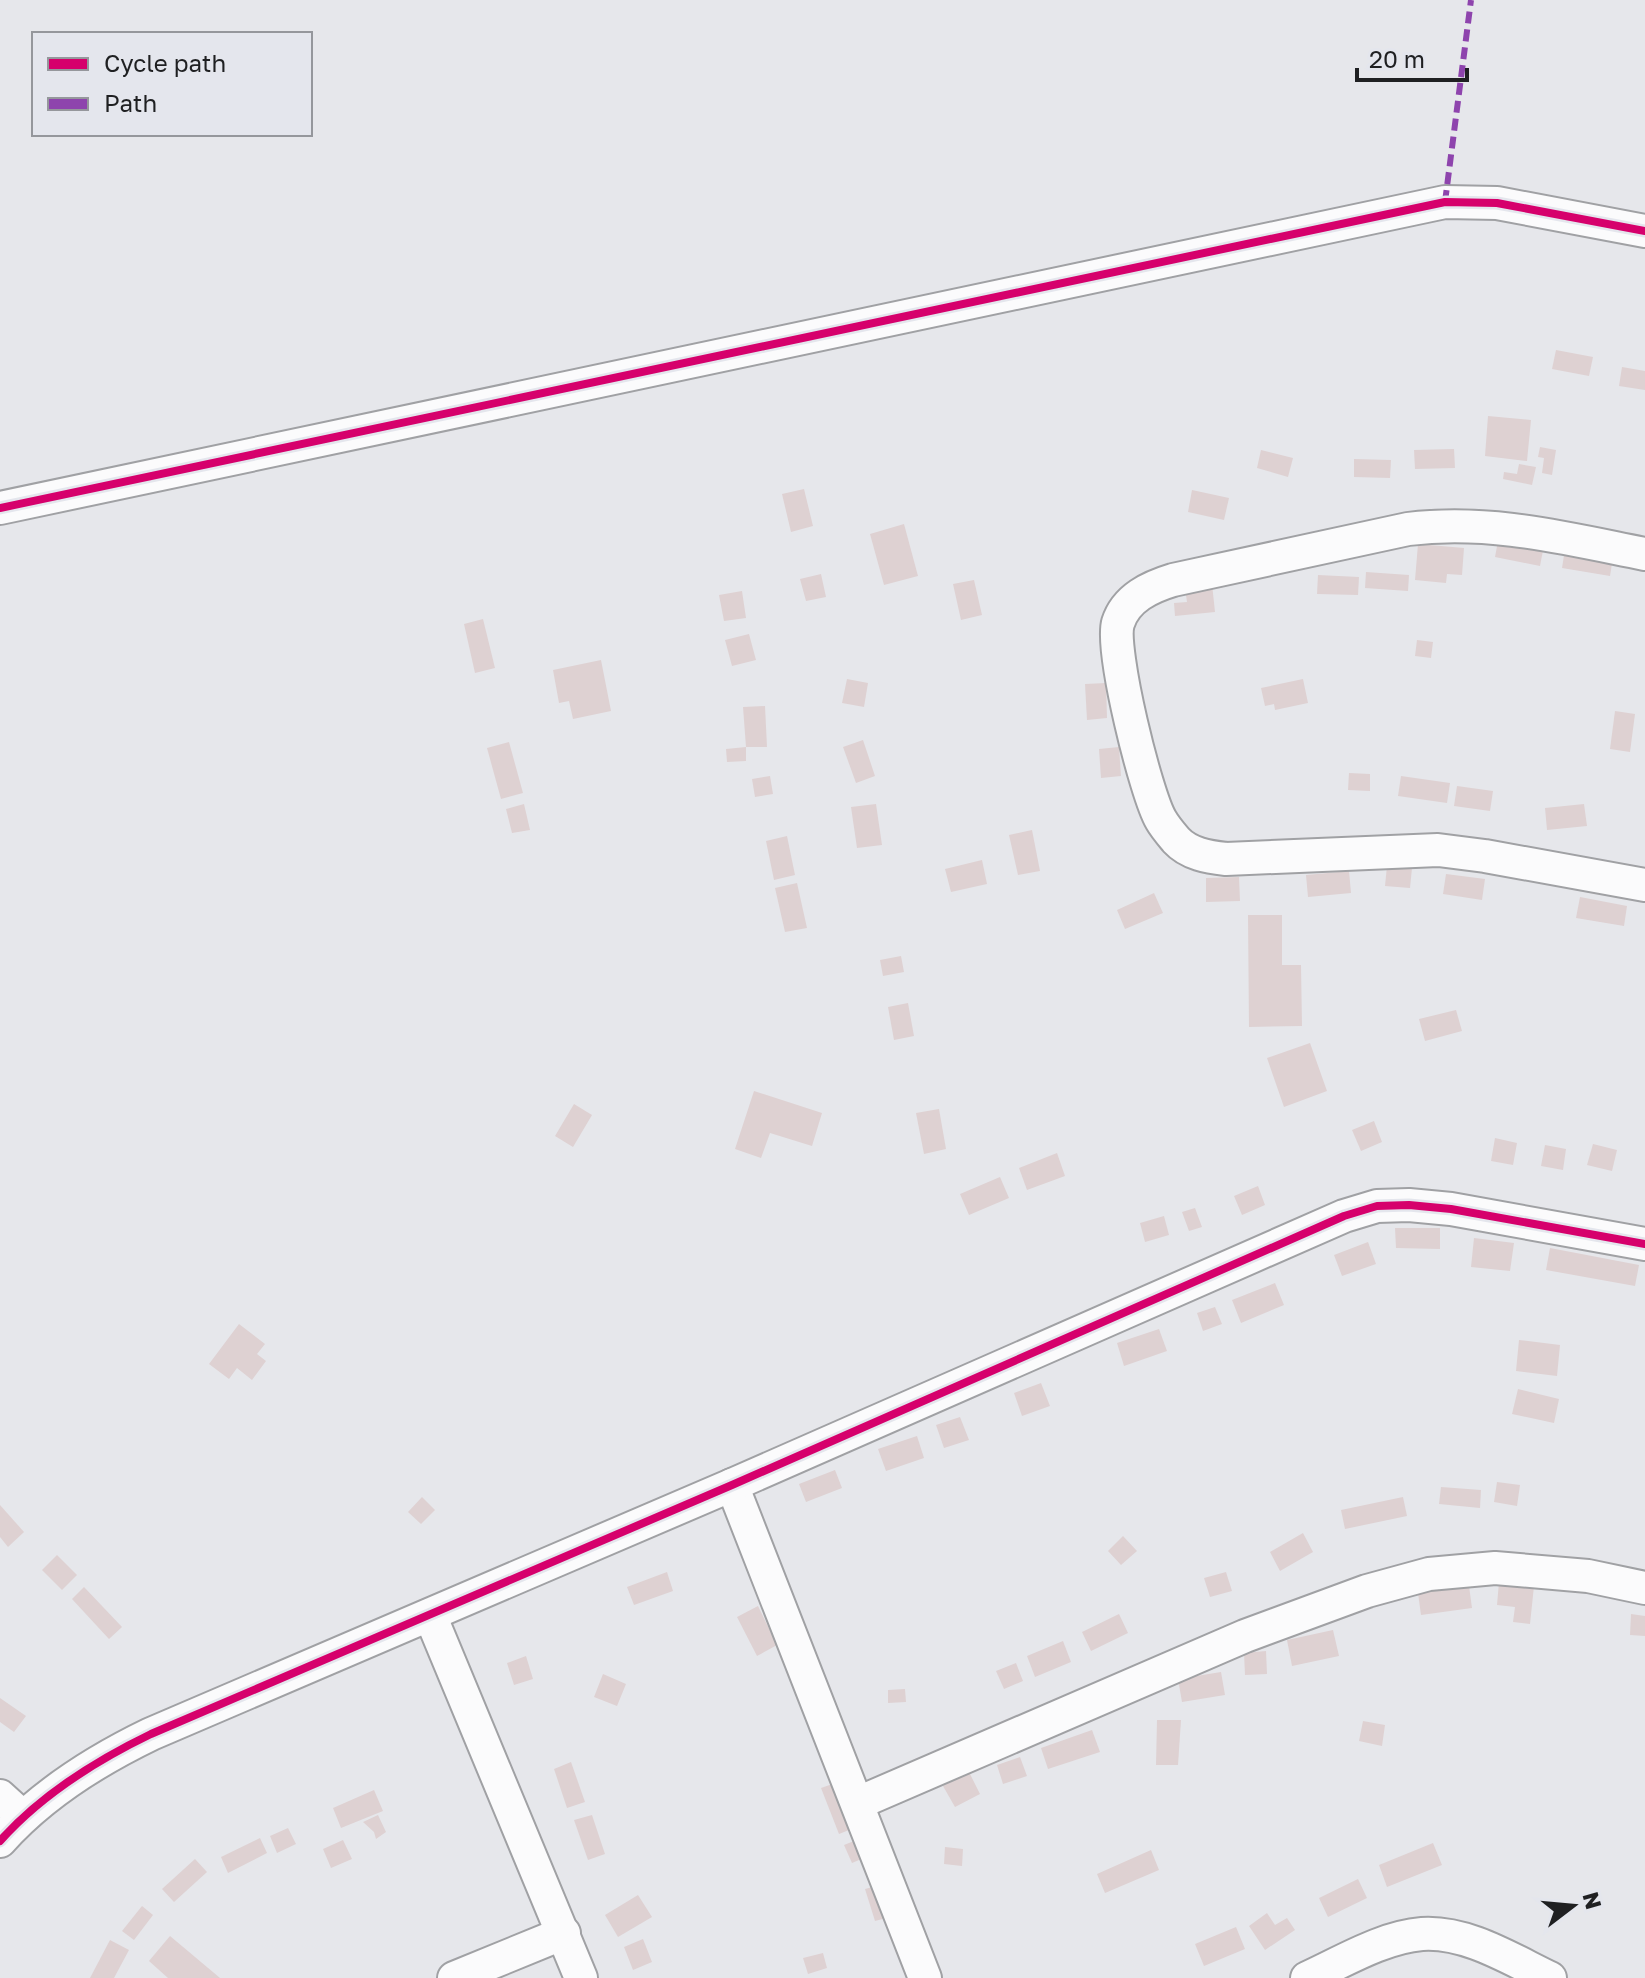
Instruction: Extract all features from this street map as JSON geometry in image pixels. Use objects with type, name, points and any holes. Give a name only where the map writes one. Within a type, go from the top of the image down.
[{"type":"street","points":[[0,508],[1445,202],[1497,203],[1645,231]]},
{"type":"street","points":[[1645,554],[1508,528],[1441,525],[1408,529],[1147,588],[1130,602],[1118,622],[1115,643],[1133,730],[1160,819],[1178,843],[1199,855],[1226,859],[1438,850],[1645,885]]},
{"type":"street","points":[[0,1841],[11,1806],[151,1734],[732,1485],[1344,1216],[1377,1206],[1409,1205],[1451,1209],[1645,1244]]},
{"type":"street","points":[[732,1485],[925,1978]]},
{"type":"street","points":[[858,1803],[1245,1636],[1367,1591],[1429,1574],[1495,1568],[1588,1576],[1645,1588]]},
{"type":"street","points":[[430,1615],[581,1978]]},
{"type":"street","points":[[454,1978],[564,1933]]},
{"type":"street","points":[[1307,1978],[1394,1940],[1423,1933],[1476,1943],[1550,1978]]},
{"type":"building","points":[[1556,350],[1593,357],[1589,376],[1552,369]]},
{"type":"building","points":[[1622,367],[1645,371],[1645,390],[1619,386]]},
{"type":"building","points":[[1488,416],[1531,420],[1527,461],[1485,456]]},
{"type":"building","points":[[1540,447],[1556,450],[1552,475],[1542,473],[1544,458],[1538,457]]},
{"type":"building","points":[[1454,449],[1455,468],[1415,469],[1414,450]]},
{"type":"building","points":[[1261,450],[1293,458],[1288,477],[1257,468]]},
{"type":"building","points":[[1354,459],[1391,460],[1390,478],[1354,477]]},
{"type":"building","points":[[1519,464],[1536,467],[1532,485],[1503,479],[1504,472],[1517,474]]},
{"type":"building","points":[[804,489],[813,526],[791,532],[782,494]]},
{"type":"building","points":[[1192,490],[1229,498],[1224,520],[1188,512]]},
{"type":"building","points":[[904,524],[918,576],[884,585],[870,534]]},
{"type":"building","points":[[1499,536],[1544,545],[1540,566],[1495,557]]},
{"type":"building","points":[[1418,544],[1464,548],[1462,575],[1447,574],[1446,583],[1415,580]]},
{"type":"building","points":[[1565,549],[1613,557],[1610,576],[1562,568]]},
{"type":"building","points":[[1366,572],[1409,575],[1408,591],[1365,588]]},
{"type":"building","points":[[821,574],[826,597],[806,601],[800,579]]},
{"type":"building","points":[[1318,575],[1359,577],[1358,595],[1317,594]]},
{"type":"building","points":[[974,580],[982,615],[961,620],[953,584]]},
{"type":"building","points":[[1212,584],[1215,612],[1175,616],[1174,603],[1187,602],[1185,588]]},
{"type":"building","points":[[742,591],[746,618],[724,621],[719,595]]},
{"type":"building","points":[[483,619],[495,668],[475,673],[464,624]]},
{"type":"building","points":[[749,634],[756,660],[732,666],[725,640]]},
{"type":"building","points":[[1417,640],[1433,642],[1431,658],[1415,656]]},
{"type":"building","points":[[601,660],[611,711],[573,719],[569,701],[559,703],[553,670]]},
{"type":"building","points":[[847,679],[868,683],[864,707],[842,703]]},
{"type":"building","points":[[1303,679],[1308,703],[1275,710],[1274,704],[1265,706],[1261,688]]},
{"type":"building","points":[[1106,683],[1107,718],[1087,720],[1085,684]]},
{"type":"building","points":[[765,706],[767,747],[746,747],[743,707]]},
{"type":"building","points":[[1615,711],[1635,714],[1630,752],[1610,749]]},
{"type":"building","points":[[863,740],[875,776],[856,783],[843,747]]},
{"type":"building","points":[[509,742],[523,793],[501,799],[487,748]]},
{"type":"building","points":[[746,747],[746,761],[727,762],[726,749]]},
{"type":"building","points":[[1119,747],[1121,776],[1101,778],[1099,749]]},
{"type":"building","points":[[1349,773],[1370,774],[1370,791],[1348,790]]},
{"type":"building","points":[[770,776],[773,794],[755,797],[752,779]]},
{"type":"building","points":[[1401,776],[1450,783],[1447,803],[1398,796]]},
{"type":"building","points":[[1457,786],[1493,791],[1490,811],[1454,806]]},
{"type":"building","points":[[524,804],[530,830],[512,833],[506,809]]},
{"type":"building","points":[[876,804],[882,845],[857,848],[851,807]]},
{"type":"building","points":[[1584,804],[1587,826],[1547,830],[1545,808]]},
{"type":"building","points":[[1032,830],[1040,871],[1018,875],[1009,835]]},
{"type":"building","points":[[787,836],[795,875],[774,880],[766,841]]},
{"type":"building","points":[[982,860],[987,884],[951,892],[945,869]]},
{"type":"building","points":[[1387,866],[1412,868],[1410,888],[1385,886]]},
{"type":"building","points":[[1349,871],[1351,893],[1308,897],[1306,875]]},
{"type":"building","points":[[1446,874],[1485,879],[1482,900],[1443,894]]},
{"type":"building","points":[[1239,877],[1240,901],[1206,902],[1206,878]]},
{"type":"building","points":[[797,883],[807,928],[785,932],[775,888]]},
{"type":"building","points":[[1154,893],[1163,913],[1125,929],[1117,910]]},
{"type":"building","points":[[1580,897],[1627,906],[1624,926],[1576,918]]},
{"type":"building","points":[[1248,915],[1282,915],[1282,965],[1301,965],[1302,1026],[1249,1027]]},
{"type":"building","points":[[901,956],[904,972],[883,976],[880,960]]},
{"type":"building","points":[[908,1003],[914,1036],[894,1040],[888,1007]]},
{"type":"building","points":[[1456,1010],[1462,1031],[1425,1041],[1419,1019]]},
{"type":"building","points":[[1310,1043],[1327,1091],[1284,1107],[1267,1058]]},
{"type":"building","points":[[754,1091],[822,1113],[812,1146],[770,1133],[761,1158],[735,1149]]},
{"type":"building","points":[[574,1104],[592,1115],[573,1147],[555,1136]]},
{"type":"building","points":[[939,1109],[946,1149],[924,1154],[916,1113]]},
{"type":"building","points":[[1374,1121],[1382,1142],[1361,1151],[1352,1130]]},
{"type":"building","points":[[1495,1138],[1517,1143],[1513,1165],[1491,1161]]},
{"type":"building","points":[[1593,1144],[1617,1150],[1612,1171],[1587,1165]]},
{"type":"building","points":[[1545,1145],[1566,1149],[1563,1170],[1541,1166]]},
{"type":"building","points":[[1057,1153],[1065,1176],[1027,1190],[1019,1168]]},
{"type":"building","points":[[1000,1177],[1009,1198],[969,1215],[960,1194]]},
{"type":"building","points":[[1258,1186],[1265,1205],[1242,1215],[1234,1196]]},
{"type":"building","points":[[1195,1208],[1202,1227],[1189,1231],[1182,1212]]},
{"type":"building","points":[[1164,1216],[1169,1235],[1145,1242],[1140,1223]]},
{"type":"building","points":[[1395,1228],[1440,1228],[1440,1249],[1396,1248]]},
{"type":"building","points":[[1474,1238],[1514,1243],[1510,1271],[1471,1267]]},
{"type":"building","points":[[1368,1242],[1376,1264],[1342,1276],[1334,1255]]},
{"type":"building","points":[[1550,1248],[1639,1265],[1635,1286],[1546,1270]]},
{"type":"building","points":[[1275,1283],[1284,1305],[1241,1323],[1232,1300]]},
{"type":"building","points":[[1215,1307],[1222,1324],[1203,1331],[1197,1313]]},
{"type":"building","points":[[239,1324],[265,1344],[257,1354],[266,1361],[252,1380],[237,1368],[229,1379],[209,1364]]},
{"type":"building","points":[[1159,1329],[1167,1351],[1124,1366],[1117,1343]]},
{"type":"building","points":[[1519,1340],[1560,1345],[1557,1376],[1516,1371]]},
{"type":"building","points":[[1041,1383],[1050,1406],[1022,1416],[1014,1393]]},
{"type":"building","points":[[1518,1389],[1559,1399],[1554,1423],[1512,1414]]},
{"type":"building","points":[[960,1417],[969,1440],[944,1448],[936,1425]]},
{"type":"building","points":[[917,1436],[924,1458],[886,1471],[878,1449]]},
{"type":"building","points":[[835,1470],[842,1488],[806,1502],[799,1484]]},
{"type":"building","points":[[1497,1482],[1520,1485],[1517,1506],[1494,1502]]},
{"type":"building","points":[[1441,1487],[1481,1490],[1480,1508],[1439,1504]]},
{"type":"building","points":[[422,1497],[435,1510],[421,1524],[408,1512]]},
{"type":"building","points":[[1403,1497],[1407,1516],[1345,1529],[1341,1510]]},
{"type":"building","points":[[0,1505],[24,1532],[8,1547],[0,1537]]},
{"type":"building","points":[[1303,1533],[1313,1552],[1280,1571],[1270,1552]]},
{"type":"building","points":[[1123,1536],[1137,1551],[1121,1565],[1108,1551]]},
{"type":"building","points":[[57,1555],[77,1575],[62,1590],[42,1570]]},
{"type":"building","points":[[667,1572],[673,1591],[634,1605],[627,1587]]},
{"type":"building","points":[[1226,1572],[1232,1591],[1210,1597],[1204,1578]]},
{"type":"building","points":[[1499,1582],[1534,1586],[1530,1624],[1513,1622],[1515,1607],[1497,1605]]},
{"type":"building","points":[[1469,1586],[1472,1608],[1421,1615],[1418,1593]]},
{"type":"building","points":[[84,1587],[122,1627],[109,1639],[72,1599]]},
{"type":"building","points":[[758,1606],[777,1645],[757,1656],[737,1617]]},
{"type":"building","points":[[1119,1614],[1128,1633],[1091,1651],[1082,1632]]},
{"type":"building","points":[[1631,1614],[1645,1616],[1645,1636],[1630,1635]]},
{"type":"building","points":[[1333,1630],[1339,1656],[1292,1666],[1287,1640]]},
{"type":"building","points":[[1063,1641],[1071,1662],[1035,1677],[1027,1656]]},
{"type":"building","points":[[1266,1651],[1267,1674],[1245,1675],[1244,1653]]},
{"type":"building","points":[[526,1656],[533,1679],[514,1685],[507,1663]]},
{"type":"building","points":[[1016,1663],[1023,1681],[1004,1689],[996,1671]]},
{"type":"building","points":[[1221,1672],[1225,1695],[1182,1702],[1178,1679]]},
{"type":"building","points":[[603,1674],[626,1684],[617,1706],[594,1697]]},
{"type":"building","points":[[905,1689],[906,1702],[888,1703],[888,1690]]},
{"type":"building","points":[[0,1698],[26,1716],[14,1732],[0,1722]]},
{"type":"building","points":[[1157,1720],[1181,1720],[1178,1765],[1156,1765]]},
{"type":"building","points":[[1363,1721],[1385,1725],[1382,1746],[1359,1741]]},
{"type":"building","points":[[1092,1730],[1100,1752],[1048,1769],[1041,1748]]},
{"type":"building","points":[[1020,1757],[1027,1776],[1003,1784],[997,1765]]},
{"type":"building","points":[[571,1762],[585,1802],[567,1808],[554,1769]]},
{"type":"building","points":[[969,1772],[980,1794],[955,1807],[943,1786]]},
{"type":"building","points":[[841,1781],[859,1826],[839,1834],[821,1788]]},
{"type":"building","points":[[374,1790],[383,1811],[341,1828],[333,1808]]},
{"type":"building","points":[[378,1815],[386,1832],[376,1839],[374,1832],[363,1822]]},
{"type":"building","points":[[592,1815],[605,1854],[588,1860],[574,1820]]},
{"type":"building","points":[[288,1828],[296,1844],[277,1853],[270,1836]]},
{"type":"building","points":[[260,1838],[267,1853],[228,1873],[221,1857]]},
{"type":"building","points":[[859,1839],[866,1857],[852,1863],[844,1845]]},
{"type":"building","points":[[343,1840],[352,1859],[331,1868],[323,1849]]},
{"type":"building","points":[[1433,1843],[1442,1865],[1387,1887],[1379,1865]]},
{"type":"building","points":[[945,1847],[963,1849],[962,1866],[944,1864]]},
{"type":"building","points":[[1151,1850],[1159,1870],[1105,1893],[1097,1874]]},
{"type":"building","points":[[195,1859],[207,1872],[174,1902],[162,1889]]},
{"type":"building","points":[[1358,1879],[1367,1898],[1328,1917],[1319,1898]]},
{"type":"building","points":[[883,1884],[894,1916],[875,1921],[865,1889]]},
{"type":"building","points":[[638,1895],[652,1917],[618,1937],[605,1915]]},
{"type":"building","points":[[142,1906],[153,1915],[134,1940],[122,1931]]},
{"type":"building","points":[[1267,1913],[1275,1925],[1287,1918],[1295,1930],[1265,1950],[1249,1926]]},
{"type":"building","points":[[1236,1927],[1245,1949],[1204,1966],[1195,1944]]},
{"type":"building","points":[[170,1936],[220,1978],[168,1978],[149,1961]]},
{"type":"building","points":[[643,1939],[652,1962],[633,1970],[624,1947]]},
{"type":"building","points":[[110,1940],[129,1950],[114,1978],[90,1978]]},
{"type":"building","points":[[823,1953],[827,1968],[808,1974],[803,1958]]},
{"type":"marked path","points":[[1445,202],[1471,0]]},
{"type":"cycle path","points":[[0,508],[1445,202],[1497,203],[1645,231]]},
{"type":"cycle path","points":[[0,1841],[33,1808],[70,1780],[151,1734],[732,1485],[1344,1216],[1377,1206],[1409,1205],[1451,1209],[1645,1244]]}]
